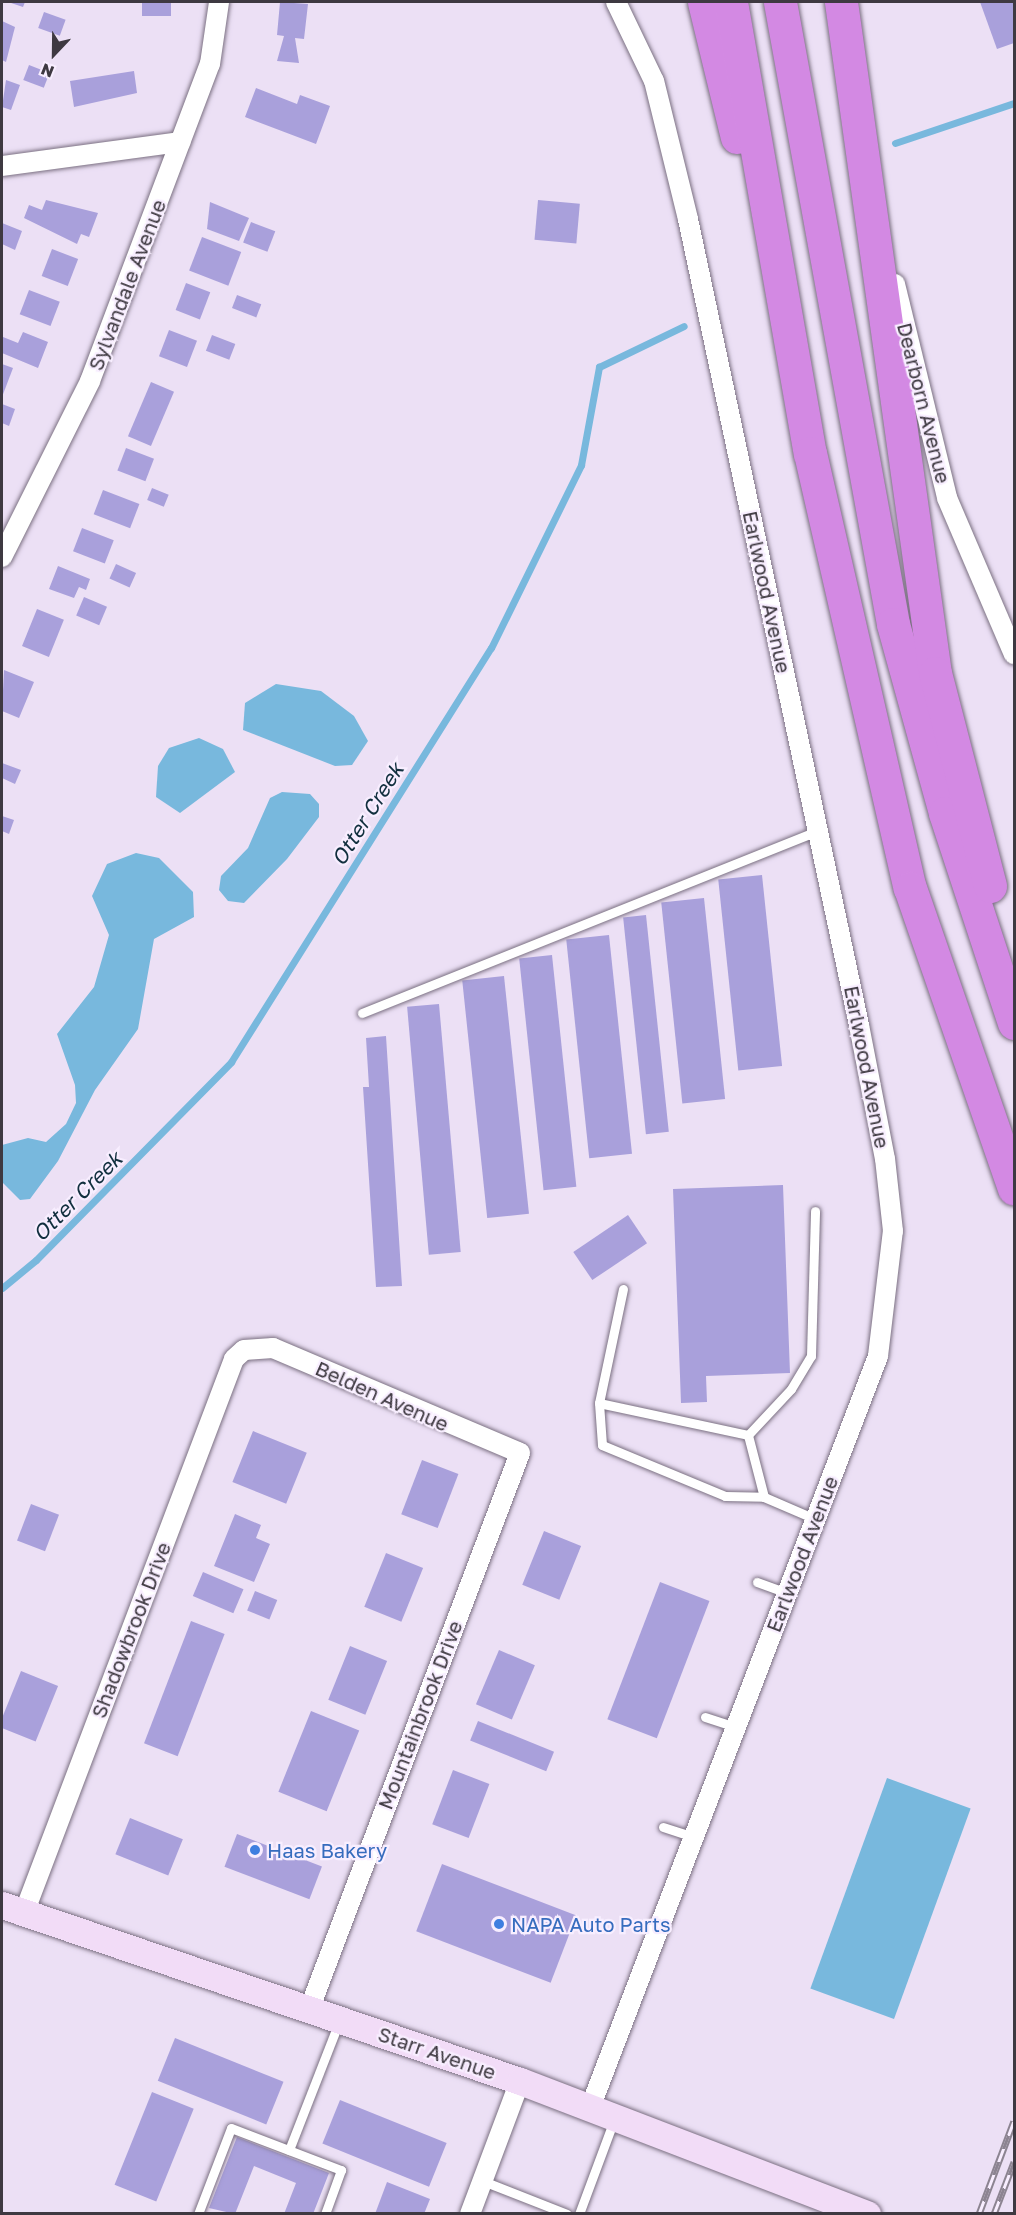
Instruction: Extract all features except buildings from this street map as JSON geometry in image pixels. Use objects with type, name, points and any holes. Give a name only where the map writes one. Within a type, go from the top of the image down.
[{"type":"highway","points":[[704,2],[722,87],[780,274]]},
{"type":"highway","points":[[731,2],[810,453],[910,888],[1014,1188]]},
{"type":"highway","points":[[780,2],[893,624],[945,813],[1014,1023]]},
{"type":"highway","points":[[841,2],[934,674],[1014,996]]},
{"type":"main road","name":"Starr Avenue","points":[[13,1909],[520,2081],[867,2214]]},
{"type":"street","name":"Sylvandale Avenue","points":[[2,557],[83,398],[212,57],[219,2]]},
{"type":"street","name":"Earlwood Avenue","points":[[602,2113],[693,1837],[878,1356],[893,1231],[885,1159],[688,219],[654,81],[616,2]]},
{"type":"street","points":[[2,166],[180,142]]},
{"type":"street","name":"Dearborn Avenue","points":[[860,142],[947,498],[1014,654]]},
{"type":"street","name":"Belden Avenue","points":[[244,1350],[273,1348],[290,1354],[363,1390],[520,1453]]},
{"type":"street","name":"Shadowbrook Drive","points":[[13,1909],[229,1371],[244,1350]]},
{"type":"street","name":"Mountainbrook Drive","points":[[309,2010],[520,1453]]},
{"type":"street","points":[[470,2214],[520,2081]]},
{"type":"lane","points":[[362,1013],[818,831]]},
{"type":"lane","points":[[748,1435],[791,1389],[812,1356],[815,1211]]},
{"type":"lane","points":[[623,1289],[599,1403],[602,1445],[724,1496],[764,1497],[815,1519]]},
{"type":"lane","points":[[599,1403],[748,1435]]},
{"type":"lane","points":[[748,1435],[764,1497]]},
{"type":"lane","points":[[757,1582],[787,1593]]},
{"type":"lane","points":[[705,1716],[736,1727]]},
{"type":"lane","points":[[663,1827],[693,1837]]},
{"type":"lane","points":[[289,2150],[340,2020]]},
{"type":"lane","points":[[579,2214],[602,2113]]},
{"type":"lane","points":[[198,2214],[231,2128],[341,2170],[325,2214]]},
{"type":"lane","points":[[483,2181],[567,2214]]},
{"type":"water","points":[[276,684],[321,691],[354,716],[368,741],[352,765],[335,766],[243,730],[245,703]]},
{"type":"water","points":[[199,738],[223,749],[235,772],[180,813],[156,797],[158,766],[169,748]]},
{"type":"water","points":[[282,792],[310,794],[319,804],[319,817],[287,859],[244,903],[228,901],[219,890],[221,876],[248,848],[270,798]]},
{"type":"water","points":[[136,853],[159,858],[193,892],[194,917],[154,939],[138,1029],[95,1090],[58,1161],[30,1199],[20,1200],[2,1182],[2,1145],[28,1138],[46,1142],[66,1124],[76,1103],[75,1085],[57,1034],[94,987],[109,935],[92,896],[107,864]]},
{"type":"water","points":[[887,1778],[971,1808],[894,2019],[810,1988]]},
{"type":"waterway","name":"Otter Creek","points":[[895,143],[1014,103]]},
{"type":"waterway","name":"Otter Creek","points":[[2,1288],[36,1260],[231,1062],[491,648],[581,465],[599,367],[684,326]]},
{"type":"railway","points":[[979,2214],[1014,2121]]},
{"type":"railway","points":[[994,2214],[1014,2162]]},
{"type":"place","name":"Haas Bakery","points":[[255,1850]]},
{"type":"place","name":"NAPA Auto Parts","points":[[499,1924]]}]
